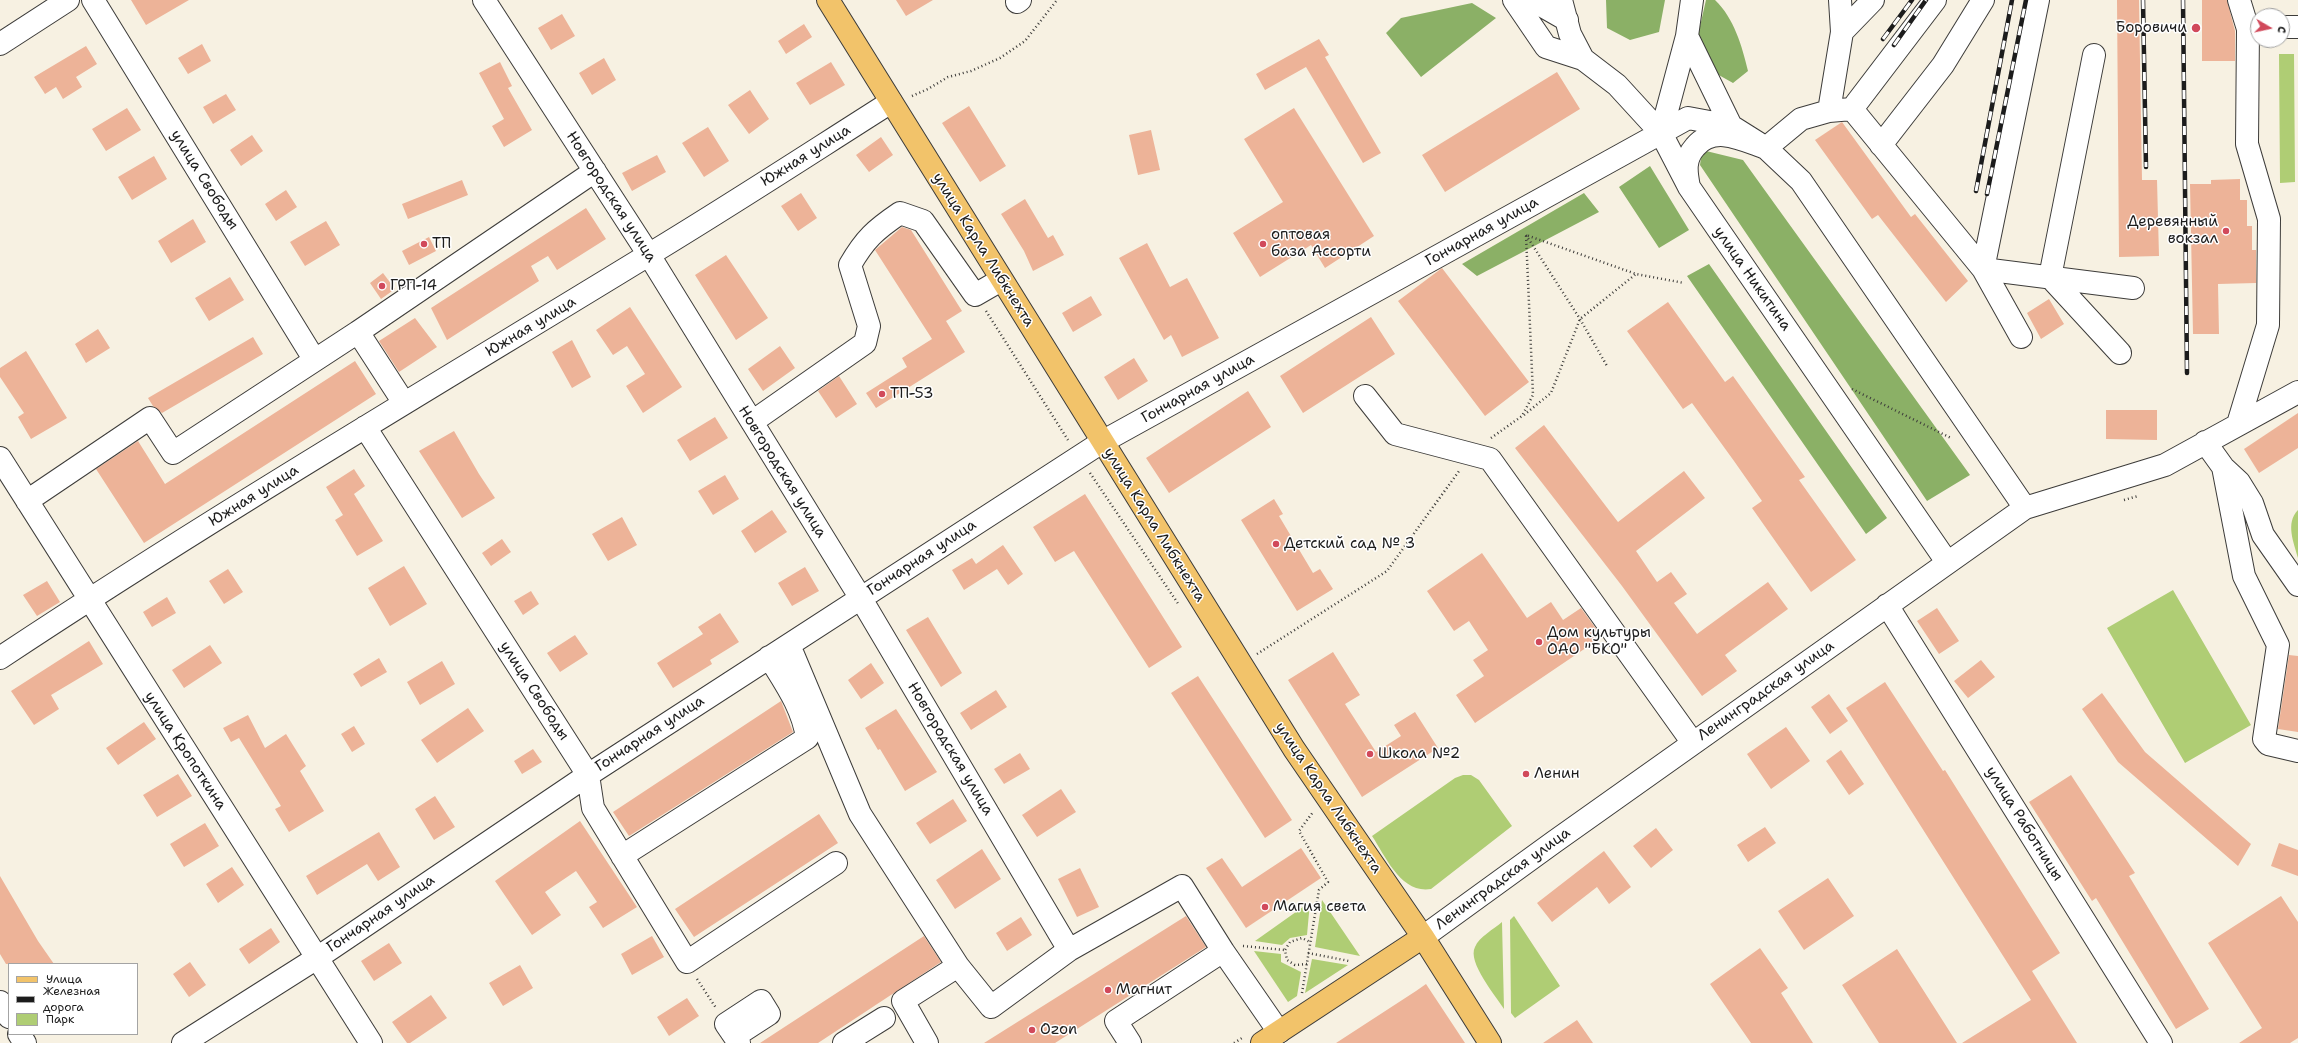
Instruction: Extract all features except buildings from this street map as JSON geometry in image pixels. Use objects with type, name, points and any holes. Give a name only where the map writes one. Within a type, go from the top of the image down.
[{"type":"main road","name":"улица Карла Либкнехта","points":[[828,0],[1102,442],[1299,755],[1423,937],[1490,1043]]},
{"type":"main road","name":"Ленинградская улица","points":[[1262,1037],[1423,937]]},
{"type":"street","points":[[0,44],[68,0]]},
{"type":"street","name":"улица Свободы","points":[[94,0],[314,359]]},
{"type":"street","name":"Новгородская улица","points":[[484,0],[649,255],[860,597],[1069,950]]},
{"type":"street","points":[[1514,0],[1546,46],[1583,59]]},
{"type":"street","points":[[1532,0],[1564,10]]},
{"type":"street","points":[[1661,133],[1687,36],[1692,0]]},
{"type":"street","points":[[1829,111],[1842,32],[1840,0]]},
{"type":"street","points":[[1842,32],[1873,0]]},
{"type":"street","points":[[1766,148],[1801,118],[1829,111],[1852,109],[1935,0]]},
{"type":"street","points":[[1881,145],[1943,65],[1982,0]]},
{"type":"street","points":[[1983,269],[2038,0]]},
{"type":"street","points":[[2240,1],[2250,22]]},
{"type":"street","name":"улица Никитина","points":[[1564,10],[1570,34],[1583,59],[1617,85],[1661,133],[1689,187],[1947,562]]},
{"type":"street","points":[[1687,36],[1731,126],[1766,148],[1801,181],[2025,508]]},
{"type":"street","points":[[2238,424],[2268,324],[2269,219],[2246,144],[2252,48]]},
{"type":"street","points":[[2050,277],[2094,54]]},
{"type":"street","name":"Южная улица","points":[[0,658],[88,600],[365,427],[649,255],[891,102]]},
{"type":"street","points":[[1852,109],[1983,269],[2021,338]]},
{"type":"street","name":"Гончарная улица","points":[[183,1043],[317,958],[588,775],[769,656],[789,645],[860,597],[1102,442],[1688,118],[1731,126]]},
{"type":"street","points":[[1689,187],[1686,170],[1690,153],[1701,140],[1714,134],[1733,136],[1766,148]]},
{"type":"street","points":[[27,501],[150,418],[173,453],[314,359],[358,332],[595,171]]},
{"type":"street","points":[[752,422],[866,343],[869,326],[850,265],[863,242],[877,229],[900,213],[923,221],[975,295],[1001,280]]},
{"type":"street","points":[[1983,269],[2132,288]]},
{"type":"street","points":[[2050,277],[2120,353]]},
{"type":"street","points":[[358,332],[404,403]]},
{"type":"street","name":"Ленинградская улица","points":[[1423,937],[1693,743],[2025,508],[2165,465],[2298,392]]},
{"type":"street","points":[[1366,396],[1395,434],[1490,459],[1693,743]]},
{"type":"street","name":"улица Свободы","points":[[365,427],[588,775],[592,808],[687,962]]},
{"type":"street","points":[[2205,442],[2223,467],[2240,482],[2252,503],[2263,535],[2298,585]]},
{"type":"street","name":"улица Кропоткина","points":[[0,458],[88,600],[371,1043]]},
{"type":"street","points":[[2223,467],[2244,576],[2278,646],[2264,739],[2268,744],[2298,751]]},
{"type":"street","name":"улица Работницы","points":[[1887,605],[2161,1043]]},
{"type":"street","points":[[789,645],[860,814],[958,966],[990,1007],[1069,950],[1182,886],[1223,951],[1262,1037]]},
{"type":"street","points":[[622,856],[808,738],[805,722],[795,701],[769,656]]},
{"type":"street","points":[[687,962],[836,863]]},
{"type":"street","points":[[1130,1043],[1116,1021],[1223,951]]},
{"type":"street","points":[[927,1043],[903,1001],[958,966]]},
{"type":"street","points":[[0,1002],[8,1015]]},
{"type":"street","points":[[844,1043],[884,1018]]},
{"type":"path","points":[[891,102],[908,98],[928,89],[948,77],[971,71],[1000,58],[1025,41],[1057,0]]},
{"type":"path","points":[[1514,214],[1580,319],[1607,366]]},
{"type":"path","points":[[1526,235],[1636,274],[1684,283]]},
{"type":"path","points":[[1522,416],[1533,395],[1526,235]]},
{"type":"path","points":[[1255,655],[1387,571],[1448,489],[1471,453],[1551,393],[1580,319],[1636,274]]},
{"type":"path","points":[[975,295],[1079,456],[1180,606]]},
{"type":"path","points":[[1821,379],[1860,391],[1951,438],[1980,441]]},
{"type":"path","points":[[2119,502],[2142,494]]},
{"type":"path","points":[[1301,1000],[1319,890],[1328,882],[1299,831],[1316,808]]},
{"type":"path","points":[[1307,964],[1295,965],[1287,960],[1285,950],[1290,942],[1302,938],[1310,942]]},
{"type":"path","points":[[1223,951],[1237,946],[1285,950]]},
{"type":"path","points":[[1308,953],[1350,961]]},
{"type":"path","points":[[687,962],[733,1034]]},
{"type":"path","points":[[1234,1043],[1262,1037]]},
{"type":"green space","points":[[1606,0],[1665,0],[1659,32],[1630,40],[1607,28]]},
{"type":"green space","points":[[1706,0],[1715,0],[1722,7],[1740,42],[1748,71],[1733,83],[1708,69],[1698,35]]},
{"type":"green space","points":[[1472,3],[1496,18],[1421,77],[1386,33],[1401,18]]},
{"type":"green space","points":[[2279,54],[2294,54],[2295,182],[2280,183]]},
{"type":"green space","points":[[1702,150],[1743,160],[1970,475],[1927,501],[1700,165]]},
{"type":"green space","points":[[1650,166],[1689,230],[1659,248],[1619,187]]},
{"type":"green space","points":[[1584,193],[1599,212],[1477,276],[1462,264]]},
{"type":"green space","points":[[1709,264],[1887,518],[1866,534],[1687,276]]},
{"type":"green space","points":[[2298,510],[2298,558],[2291,527],[2294,515]]},
{"type":"green space","points":[[2173,590],[2251,725],[2185,763],[2107,628]]},
{"type":"green space","points":[[1463,775],[1471,775],[1479,780],[1512,826],[1431,889],[1420,889],[1411,886],[1396,872],[1372,836],[1455,778]]},
{"type":"green space","points":[[1322,900],[1360,956],[1315,947]]},
{"type":"green space","points":[[1310,902],[1307,935],[1290,938],[1282,945],[1255,941]]},
{"type":"green space","points":[[1514,916],[1560,986],[1515,1018],[1511,1013],[1510,920]]},
{"type":"green space","points":[[1502,922],[1504,1009],[1489,988],[1479,970],[1475,961],[1474,953],[1477,943],[1487,933]]},
{"type":"green space","points":[[1254,951],[1281,954],[1281,962],[1301,972],[1297,996],[1288,1002]]},
{"type":"green space","points":[[1312,959],[1348,965],[1305,993]]},
{"type":"railway","points":[[1883,39],[1912,0]]},
{"type":"railway","points":[[1894,45],[1926,0]]},
{"type":"railway","points":[[1976,191],[2012,0]]},
{"type":"railway","points":[[1987,194],[2026,0]]},
{"type":"railway","points":[[2143,0],[2146,167]]},
{"type":"railway","points":[[2183,0],[2187,373]]},
{"type":"place","name":"Боровичи","points":[[2196,28]]},
{"type":"place","name":"Деревянный вокзал","points":[[2226,231]]},
{"type":"place","name":"ТП","points":[[424,244]]},
{"type":"place","name":"оптовая база Ассорти","points":[[1263,244]]},
{"type":"place","name":"ГРП-14","points":[[382,286]]},
{"type":"place","name":"ТП-53","points":[[882,394]]},
{"type":"place","name":"Детский сад № 3","points":[[1276,544]]},
{"type":"place","name":"Дом культуры ОАО \"БКО\"","points":[[1539,642]]},
{"type":"place","name":"Школа №2","points":[[1370,754]]},
{"type":"place","name":"Ленин","points":[[1526,774]]},
{"type":"place","name":"Магия света","points":[[1265,907]]},
{"type":"place","name":"Магнит","points":[[1108,990]]},
{"type":"place","name":"Ozon","points":[[1032,1030]]}]
